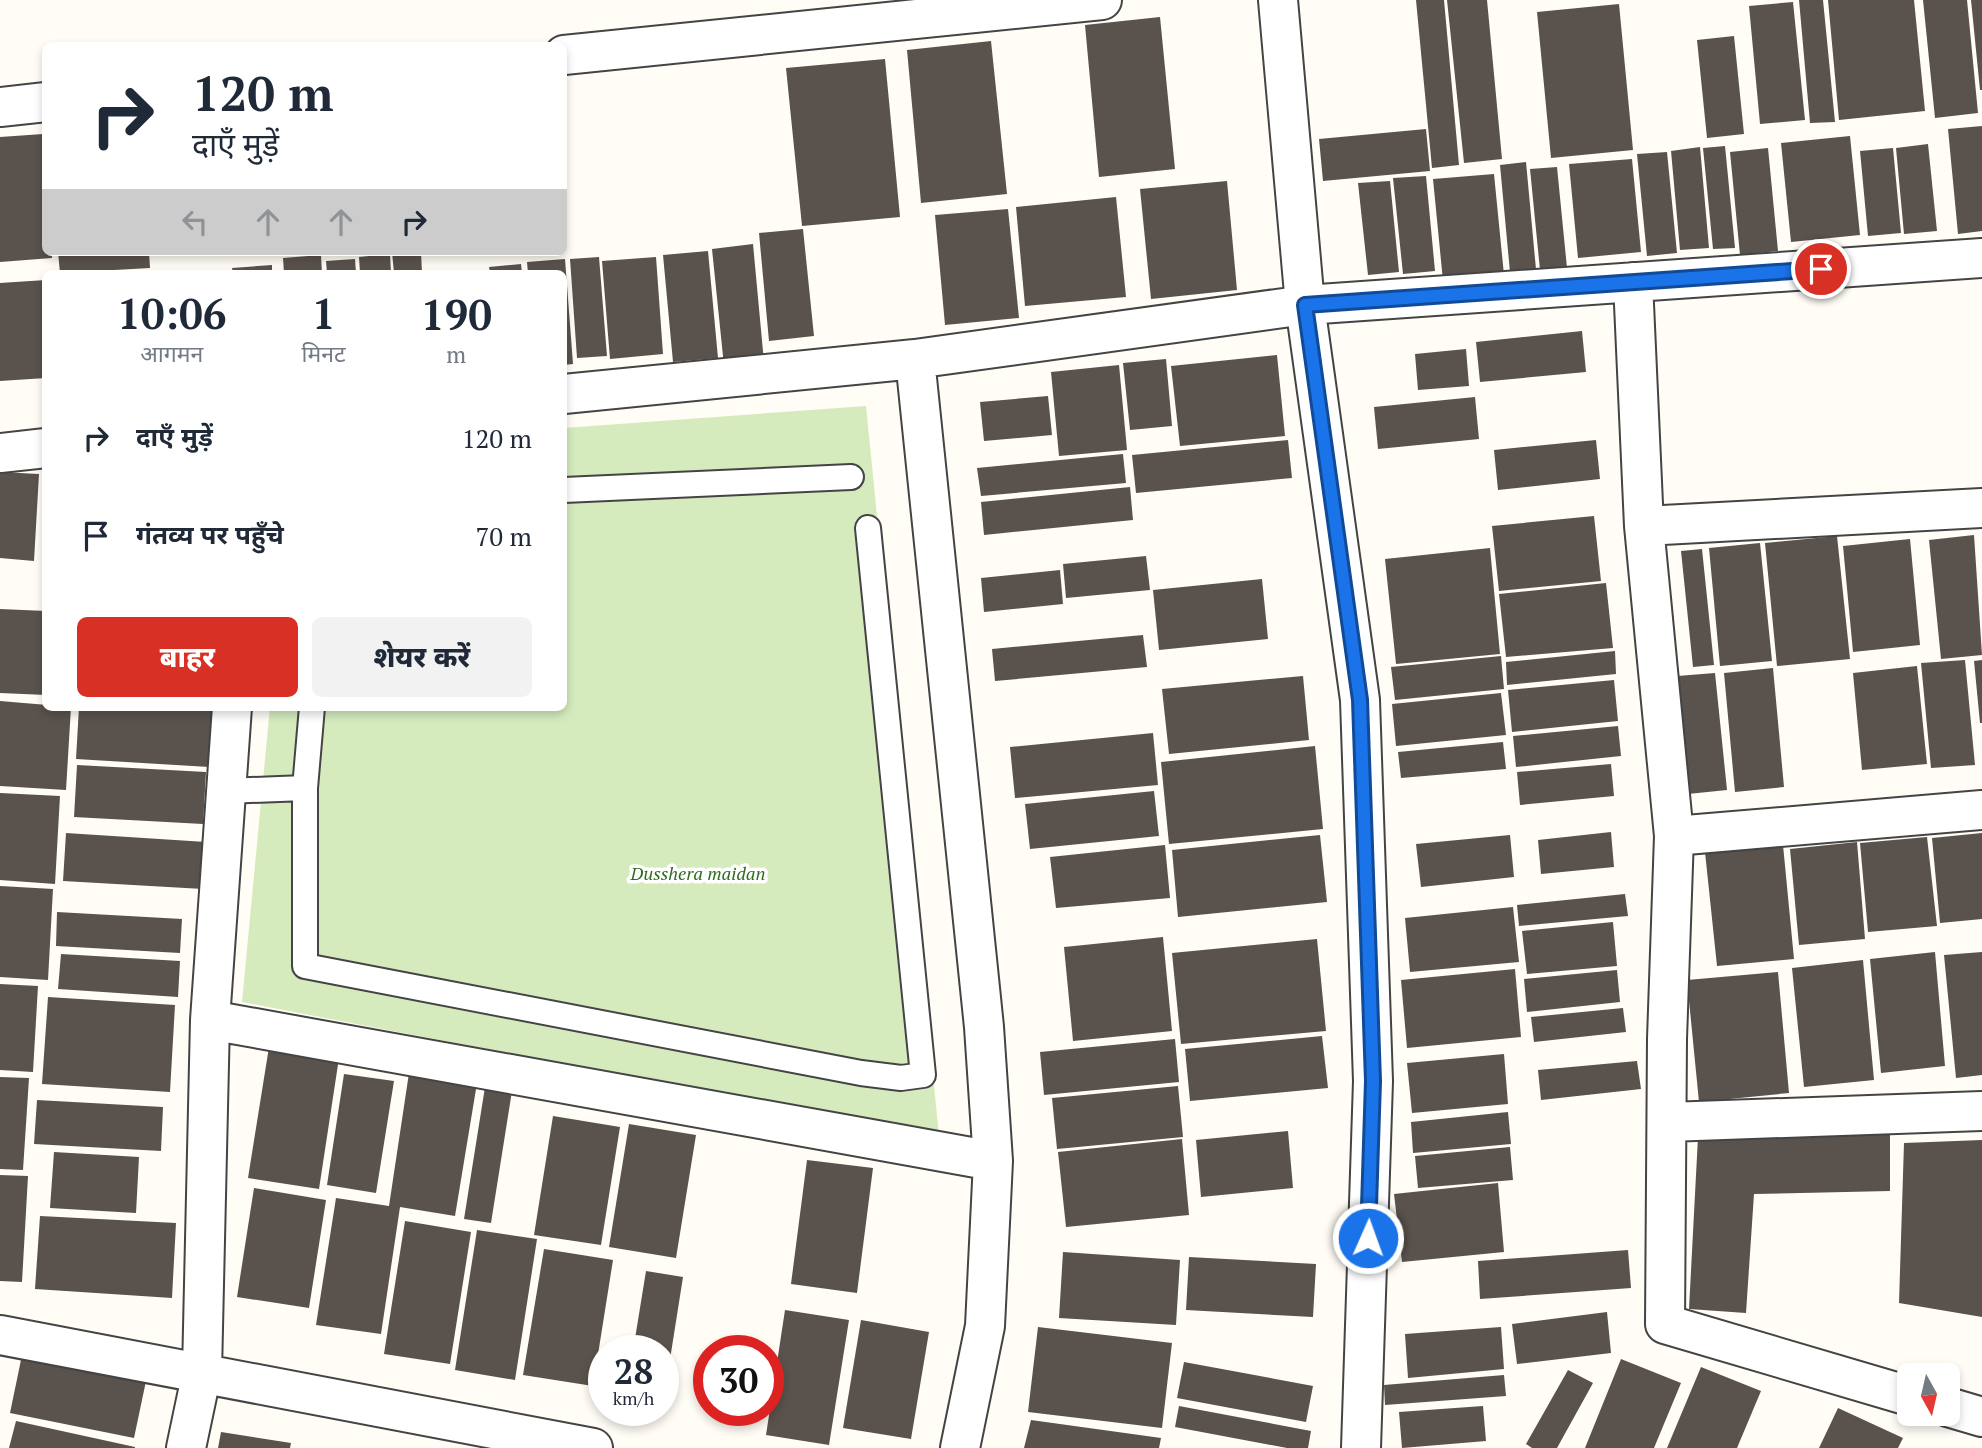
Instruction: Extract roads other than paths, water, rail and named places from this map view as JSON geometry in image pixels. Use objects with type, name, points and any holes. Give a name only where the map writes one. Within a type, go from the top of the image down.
[{"type":"street","points":[[567,55],[1102,0]]},
{"type":"street","points":[[1278,0],[1305,305],[1360,700],[1373,1081],[1362,1448]]},
{"type":"street","points":[[0,107],[42,102]]},
{"type":"street","points":[[567,394],[915,359],[1305,305],[1982,258]]},
{"type":"street","points":[[1633,282],[1644,526],[1674,836],[1667,1039],[1665,1324],[1897,1392]]},
{"type":"street","points":[[915,359],[984,1027],[993,1161],[985,1326],[960,1448]]},
{"type":"street","points":[[0,453],[42,448]]},
{"type":"street","points":[[1644,526],[1982,508]]},
{"type":"street","points":[[186,1448],[202,1372],[210,1020],[232,711]]},
{"type":"street","points":[[1674,836],[1982,810]]},
{"type":"street","points":[[210,1020],[993,1161]]},
{"type":"street","points":[[1668,1122],[1982,1111]]},
{"type":"street","points":[[0,1335],[593,1448]]},
{"type":"street","points":[[1960,1411],[1982,1417]]},
{"type":"lane","points":[[567,490],[851,477]]},
{"type":"lane","points":[[312,711],[305,789],[305,966],[861,1073],[901,1078],[923,1074],[868,528]]},
{"type":"lane","points":[[226,791],[305,789]]},
{"type":"park label","name":"Dusshera maidan","points":[[698,873]]}]
